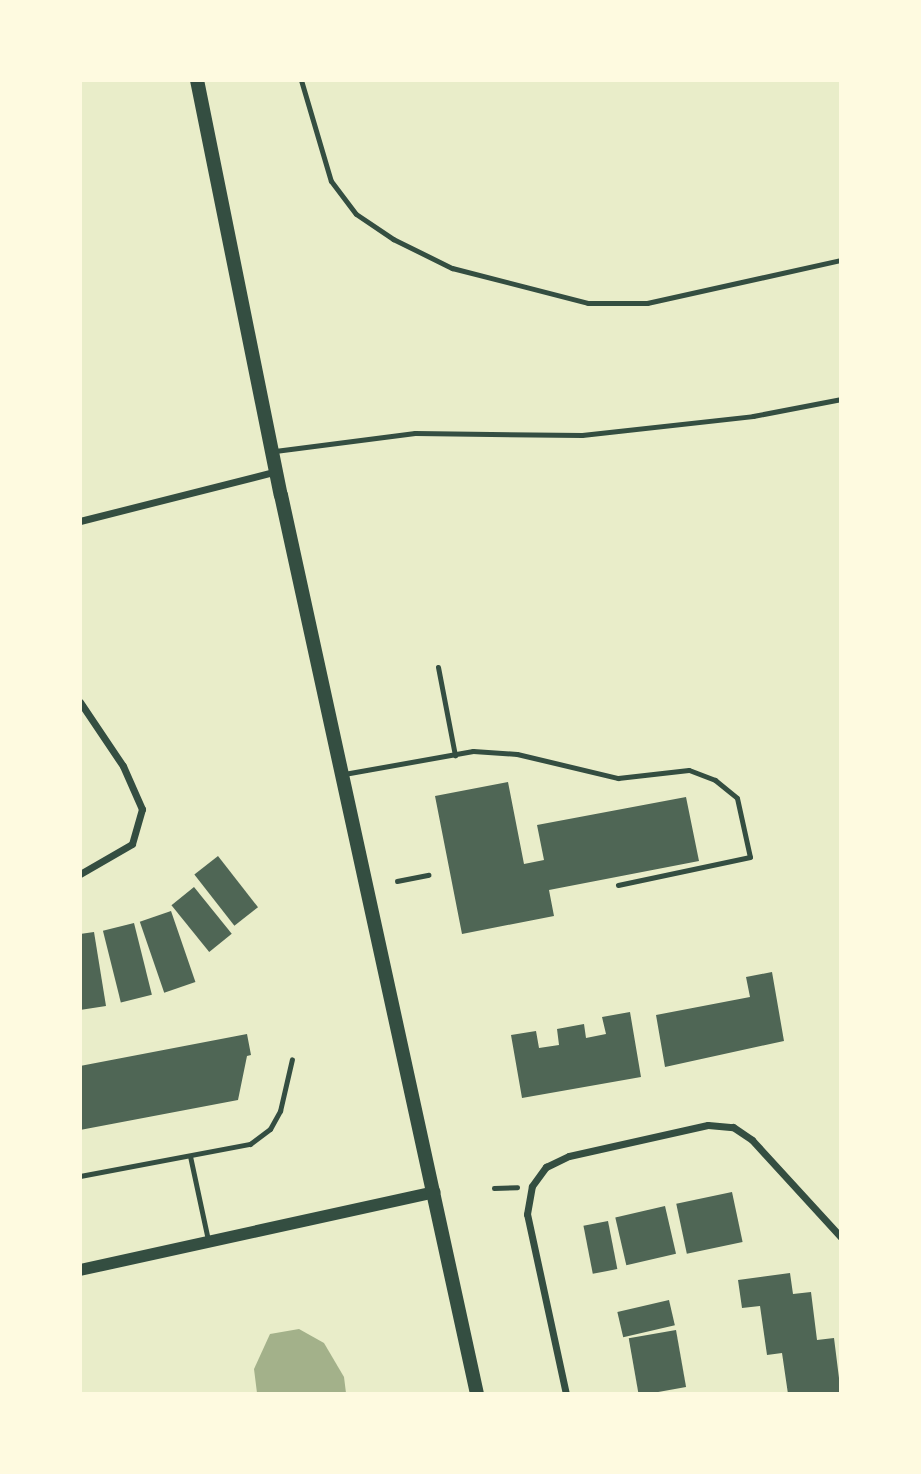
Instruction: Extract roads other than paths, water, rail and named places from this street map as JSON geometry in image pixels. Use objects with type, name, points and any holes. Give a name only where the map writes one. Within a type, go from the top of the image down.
[{"type":"main road","points":[[197,80],[277,471],[477,1394]]},
{"type":"street","points":[[80,521],[277,471]]},
{"type":"street","points":[[80,702],[123,766],[142,809],[132,844],[80,874]]},
{"type":"street","points":[[566,1394],[527,1214],[532,1186],[546,1167],[569,1156],[696,1128],[733,1127],[752,1140],[841,1237]]},
{"type":"street","points":[[80,1270],[435,1192]]},
{"type":"lane","points":[[301,80],[331,181],[356,214],[393,239],[452,268],[588,303],[647,303],[841,260]]},
{"type":"lane","points":[[275,451],[415,433],[582,435],[753,416],[841,399]]},
{"type":"lane","points":[[438,667],[455,755]]},
{"type":"lane","points":[[344,774],[455,755],[517,754],[618,778],[688,770],[715,780],[737,798],[750,857],[618,886]]},
{"type":"lane","points":[[80,1176],[250,1144],[270,1129],[280,1111],[292,1059]]},
{"type":"lane","points":[[190,1156],[209,1243]]}]
